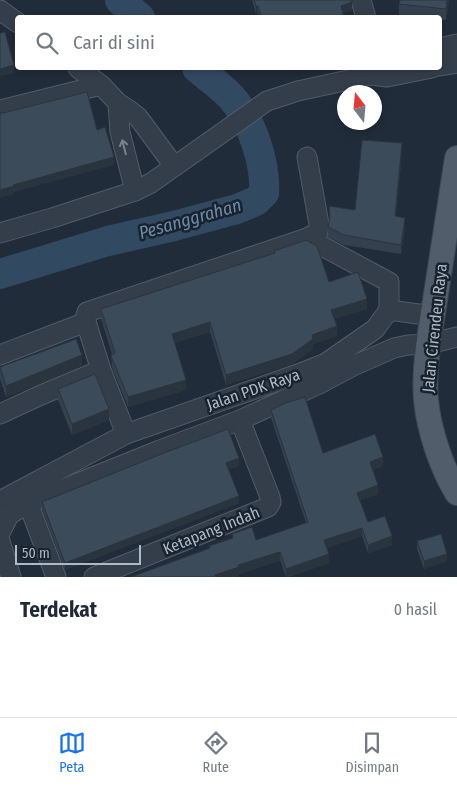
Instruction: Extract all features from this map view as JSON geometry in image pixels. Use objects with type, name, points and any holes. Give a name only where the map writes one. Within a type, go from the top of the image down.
[{"type":"main road","name":"Jalan Cirendeu Raya","points":[[457,158],[426,369],[426,400],[433,437],[448,478],[457,493]]},
{"type":"street","points":[[361,0],[365,15]]},
{"type":"street","points":[[0,10],[15,21]]},
{"type":"street","points":[[442,48],[457,44]]},
{"type":"street","points":[[442,66],[457,63]]},
{"type":"street","points":[[81,70],[101,85],[118,103],[138,117],[181,162]]},
{"type":"street","points":[[0,233],[135,191],[151,183],[267,101],[374,71],[387,77],[422,70]]},
{"type":"street","points":[[0,110],[101,85]]},
{"type":"street","points":[[118,103],[120,132],[135,191]]},
{"type":"street","points":[[126,434],[101,370],[86,322],[87,312],[307,238],[318,232],[319,224],[307,157]]},
{"type":"street","points":[[307,238],[389,282],[389,310],[433,316]]},
{"type":"street","name":"Jalan PDK Raya","points":[[0,501],[126,434],[326,363],[375,329],[389,310]]},
{"type":"street","points":[[0,355],[86,322]]},
{"type":"street","points":[[0,532],[9,515],[28,504],[160,450],[240,420],[394,348],[429,344],[457,337]]},
{"type":"street","points":[[0,414],[101,370]]},
{"type":"street","name":"Ketapang Indah","points":[[94,577],[268,508],[271,502],[270,497],[240,420]]},
{"type":"street","points":[[28,504],[56,577]]},
{"type":"street","points":[[0,541],[11,577]]},
{"type":"building","points":[[254,0],[352,0],[352,2],[341,6],[343,15],[261,15],[258,6],[256,6]]},
{"type":"building","points":[[400,0],[447,0],[446,9],[399,4]]},
{"type":"building","points":[[5,32],[14,65],[0,69],[0,33]]},
{"type":"building","points":[[87,92],[97,130],[105,127],[114,157],[0,190],[0,113]]},
{"type":"building","points":[[362,140],[402,143],[395,216],[405,218],[401,245],[344,235],[328,227],[329,206],[355,210]]},
{"type":"building","points":[[306,240],[317,246],[329,282],[358,272],[367,299],[331,310],[337,326],[312,335],[313,339],[292,354],[226,375],[210,322],[172,334],[186,380],[128,397],[111,355],[115,353],[101,309],[275,253],[274,251]]},
{"type":"building","points":[[76,339],[82,355],[6,386],[0,367]]},
{"type":"building","points":[[95,374],[109,409],[72,424],[58,389]]},
{"type":"building","points":[[305,397],[323,453],[375,434],[383,457],[370,462],[378,485],[357,493],[368,522],[385,516],[392,536],[368,545],[362,528],[324,540],[329,554],[286,569],[280,552],[238,565],[239,567],[215,575],[216,577],[131,577],[210,548],[209,546],[233,538],[232,534],[252,527],[256,540],[308,522],[271,410]]},
{"type":"building","points":[[228,429],[239,458],[226,463],[239,496],[65,563],[42,502]]},
{"type":"building","points":[[441,534],[447,554],[424,561],[417,541]]},
{"type":"waterway","name":"Pesanggrahan","points":[[120,0],[137,15]]},
{"type":"waterway","name":"Pesanggrahan","points":[[0,274],[108,241],[237,209],[256,201],[264,193],[263,169],[260,156],[246,118],[232,98],[200,70]]}]
